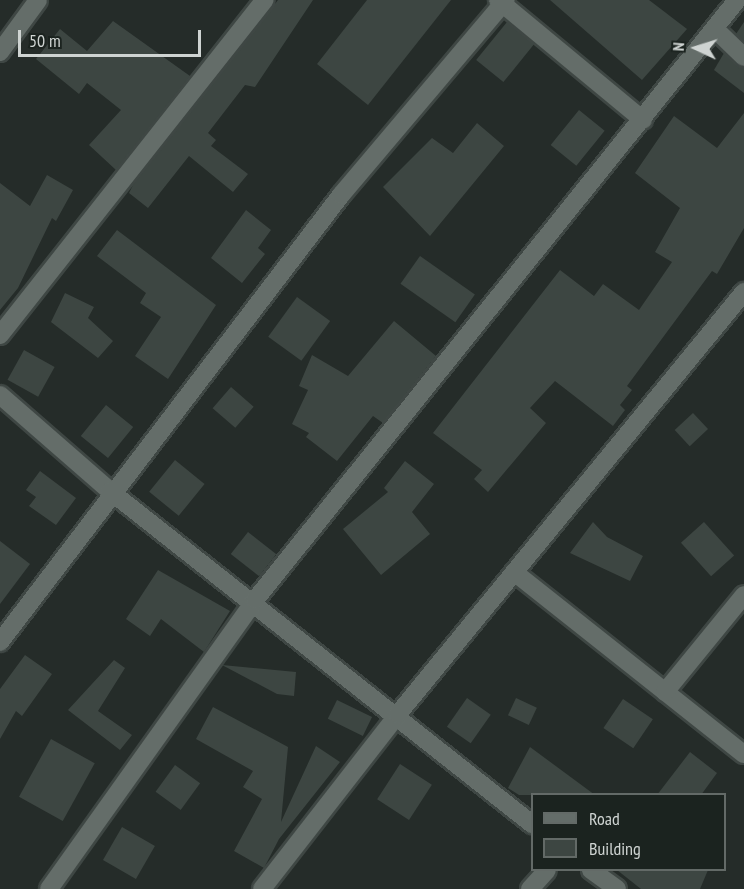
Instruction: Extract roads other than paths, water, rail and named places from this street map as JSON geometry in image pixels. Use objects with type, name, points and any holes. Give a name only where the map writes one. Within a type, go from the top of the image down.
[{"type":"street","points":[[0,52],[38,0]]},
{"type":"street","points":[[0,335],[266,0]]},
{"type":"street","points":[[50,889],[255,600],[716,29],[736,0]]},
{"type":"street","points":[[0,642],[110,491],[340,195],[502,1],[643,120]]},
{"type":"street","points":[[716,29],[744,57]]},
{"type":"street","points":[[262,889],[398,714],[744,292]]},
{"type":"street","points":[[0,395],[110,491],[255,600],[531,823]]},
{"type":"street","points":[[514,572],[744,754]]},
{"type":"street","points":[[665,692],[744,595]]},
{"type":"street","points":[[530,889],[546,871]]},
{"type":"street","points":[[592,871],[617,889]]}]
